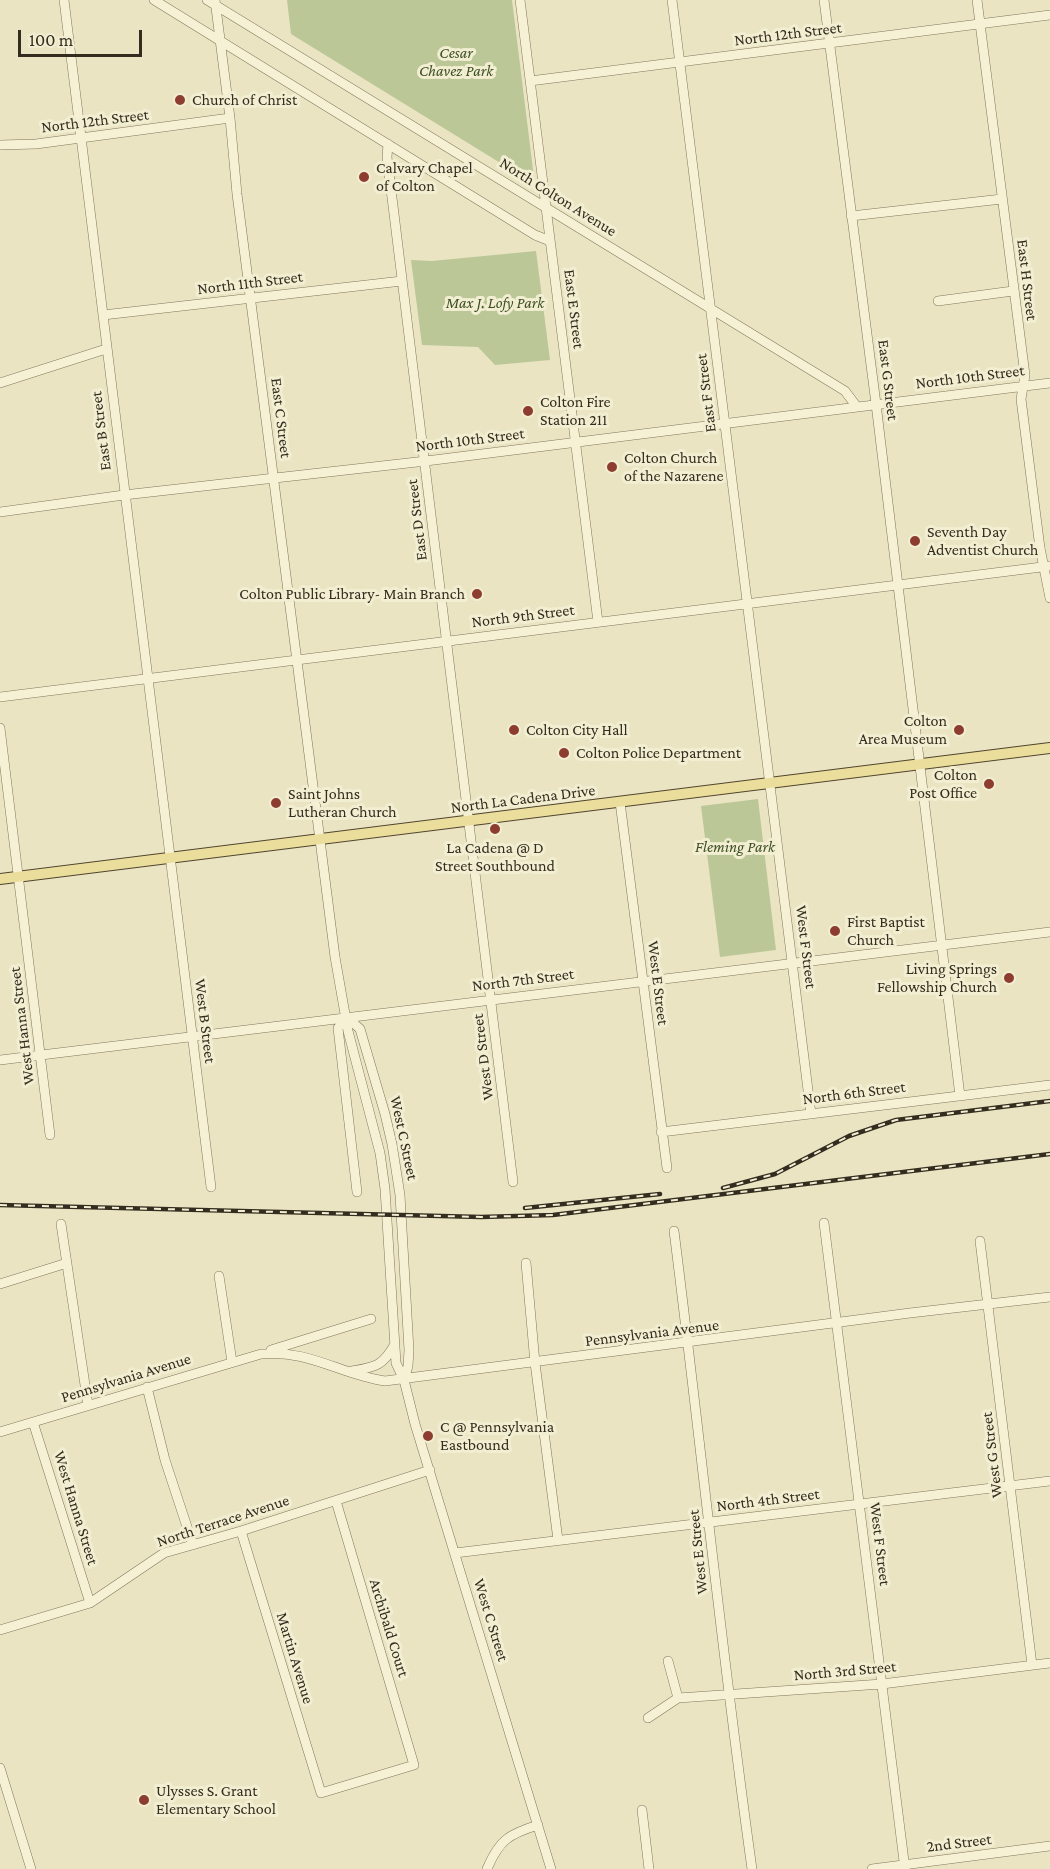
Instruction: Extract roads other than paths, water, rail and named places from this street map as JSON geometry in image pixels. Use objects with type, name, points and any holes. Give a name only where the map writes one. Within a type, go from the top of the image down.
[{"type":"main road","name":"North La Cadena Drive","points":[[0,879],[1050,748]]},
{"type":"street","name":"East B Street","points":[[64,0],[170,858]]},
{"type":"street","points":[[154,0],[535,235],[550,241]]},
{"type":"street","name":"East E Street","points":[[520,0],[598,622]]},
{"type":"street","name":"East F Street","points":[[672,0],[770,783]]},
{"type":"street","name":"East G Street","points":[[824,0],[920,765]]},
{"type":"street","name":"East H Street","points":[[977,0],[1025,375],[1021,399],[1038,534],[1047,566],[1050,598]]},
{"type":"street","name":"East C Street","points":[[212,2],[220,41],[230,118],[237,194],[320,839]]},
{"type":"street","name":"North Colton Avenue","points":[[212,2],[845,391],[857,406]]},
{"type":"street","name":"North 12th Street","points":[[530,81],[1050,15]]},
{"type":"street","name":"North 12th Street","points":[[0,145],[36,144],[230,118]]},
{"type":"street","name":"East D Street","points":[[388,144],[387,157],[469,821]]},
{"type":"street","points":[[851,216],[1002,199]]},
{"type":"street","name":"North 11th Street","points":[[103,315],[402,281]]},
{"type":"street","points":[[938,301],[1013,291]]},
{"type":"street","points":[[0,383],[106,349]]},
{"type":"street","name":"North 10th Street","points":[[0,512],[1050,383]]},
{"type":"street","name":"North 9th Street","points":[[0,697],[1047,566]]},
{"type":"street","name":"West Hanna Street","points":[[0,728],[50,1136]]},
{"type":"street","points":[[920,765],[960,1095]]},
{"type":"street","name":"West F Street","points":[[770,783],[811,1114]]},
{"type":"street","name":"West E Street","points":[[620,802],[667,1168]]},
{"type":"street","name":"West D Street","points":[[469,821],[513,1182]]},
{"type":"street","name":"West C Street","points":[[320,839],[335,957],[348,1031],[380,1154],[385,1189],[396,1363],[404,1380],[551,1869]]},
{"type":"street","name":"West B Street","points":[[170,858],[211,1187]]},
{"type":"street","name":"North 7th Street","points":[[0,1060],[1050,932]]},
{"type":"street","points":[[347,1017],[339,1028],[357,1192]]},
{"type":"street","name":"West C Street","points":[[347,1017],[360,1029],[386,1114],[396,1165],[400,1195],[409,1350],[404,1380]]},
{"type":"street","name":"North 6th Street","points":[[661,1132],[1050,1085]]},
{"type":"street","name":"West F Street","points":[[824,1222],[905,1867]]},
{"type":"street","points":[[61,1224],[88,1405]]},
{"type":"street","name":"West E Street","points":[[674,1231],[710,1522],[728,1695],[752,1869]]},
{"type":"street","name":"West G Street","points":[[980,1241],[1032,1665]]},
{"type":"street","points":[[0,1284],[67,1263]]},
{"type":"street","points":[[526,1263],[535,1363],[558,1540]]},
{"type":"street","points":[[219,1276],[232,1362]]},
{"type":"street","name":"Pennsylvania Avenue","points":[[261,1353],[286,1353],[307,1357],[372,1379],[404,1380],[1050,1297]]},
{"type":"street","name":"Pennsylvania Avenue","points":[[0,1432],[370,1319]]},
{"type":"street","points":[[350,1371],[377,1365],[387,1359],[395,1344]]},
{"type":"street","points":[[147,1387],[165,1460],[193,1545]]},
{"type":"street","name":"West Hanna Street","points":[[33,1422],[90,1603]]},
{"type":"street","name":"North Terrace Avenue","points":[[0,1630],[90,1603],[164,1553],[241,1531],[430,1470]]},
{"type":"street","name":"North 4th Street","points":[[455,1553],[1050,1481]]},
{"type":"street","name":"Archibald Court","points":[[321,1793],[414,1764],[336,1501]]},
{"type":"street","name":"Martin Avenue","points":[[241,1531],[321,1793]]},
{"type":"street","points":[[648,1718],[678,1698],[668,1661]]},
{"type":"street","name":"North 3rd Street","points":[[678,1698],[882,1684],[1050,1663]]},
{"type":"street","points":[[1,1772],[32,1869]]},
{"type":"street","points":[[642,1810],[649,1869]]},
{"type":"street","points":[[488,1869],[498,1846],[518,1831],[538,1825]]},
{"type":"street","name":"2nd Street","points":[[872,1869],[905,1867],[1050,1846]]},
{"type":"railway","points":[[723,1188],[775,1174],[849,1136],[896,1120],[1050,1101]]},
{"type":"railway","points":[[0,1205],[481,1217],[553,1215],[1050,1154]]},
{"type":"railway","points":[[525,1208],[660,1194]]},
{"type":"place","name":"Church of Christ","points":[[180,100]]},
{"type":"place","name":"Calvary Chapel of Colton","points":[[364,177]]},
{"type":"place","name":"Colton Fire Station 211","points":[[528,411]]},
{"type":"place","name":"Colton Church of the Nazarene","points":[[612,467]]},
{"type":"place","name":"Seventh Day Adventist Church","points":[[915,541]]},
{"type":"place","name":"Colton Public Library- Main Branch","points":[[477,594]]},
{"type":"place","name":"Colton City Hall","points":[[514,730]]},
{"type":"place","name":"Colton Area Museum","points":[[959,730]]},
{"type":"place","name":"Colton Police Department","points":[[564,753]]},
{"type":"place","name":"Colton Post Office","points":[[989,784]]},
{"type":"place","name":"Saint Johns Lutheran Church","points":[[276,803]]},
{"type":"place","name":"La Cadena @ D Street Southbound","points":[[495,829]]},
{"type":"place","name":"First Baptist Church","points":[[835,931]]},
{"type":"place","name":"Living Springs Fellowship Church","points":[[1009,978]]},
{"type":"place","name":"C @ Pennsylvania Eastbound","points":[[428,1436]]},
{"type":"place","name":"Ulysses S. Grant Elementary School","points":[[144,1800]]},
{"type":"park label","name":"Cesar Chavez Park","points":[[456,62]]},
{"type":"park label","name":"Max J. Lofy Park","points":[[495,303]]},
{"type":"park label","name":"Fleming Park","points":[[735,847]]}]
